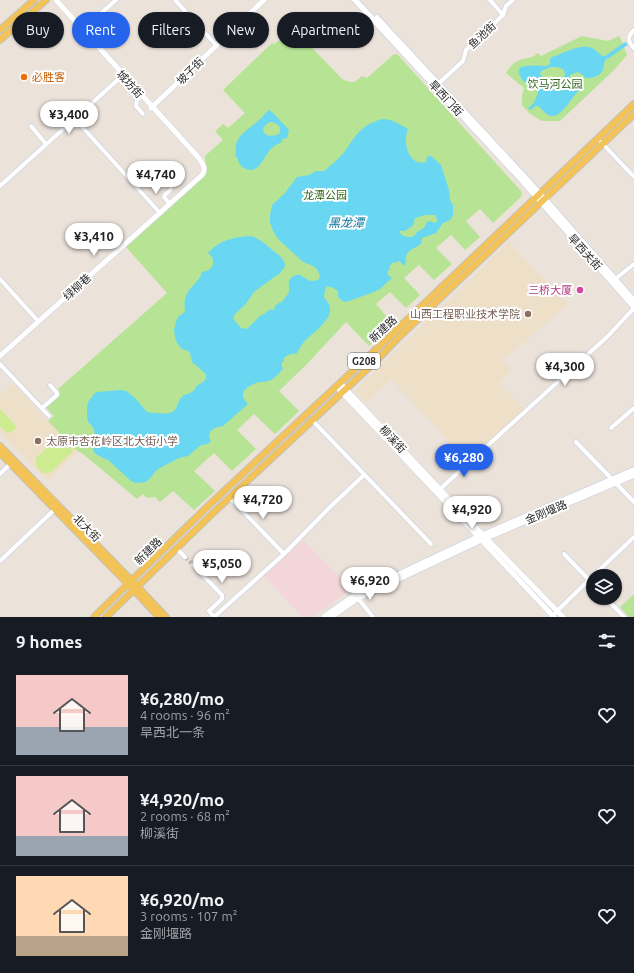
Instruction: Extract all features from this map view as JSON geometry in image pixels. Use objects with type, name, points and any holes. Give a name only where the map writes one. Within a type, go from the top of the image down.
[{"type":"main road","points":[[0,30],[34,0]]},
{"type":"main road","points":[[0,40],[46,0]]},
{"type":"main road","name":"旱西门街","points":[[355,0],[437,85]]},
{"type":"main road","name":"旱西门街","points":[[360,0],[540,198]]},
{"type":"main road","name":"新建路","points":[[94,617],[207,507],[600,141],[634,104]]},
{"type":"main road","name":"新建路","points":[[600,141],[634,114]]},
{"type":"main road","name":"新建路","points":[[106,617],[379,358],[540,198]]},
{"type":"main road","name":"旱西关街","points":[[540,198],[613,280],[634,301]]},
{"type":"main road","name":"旱西关街","points":[[613,280],[634,307]]},
{"type":"main road","points":[[0,446],[130,582]]},
{"type":"main road","name":"北大街","points":[[0,453],[166,617]]},
{"type":"main road","points":[[324,617],[357,596],[482,537],[614,481],[634,470]]},
{"type":"main road","points":[[614,481],[634,475]]},
{"type":"main road","name":"北大街","points":[[136,588],[159,617]]},
{"type":"main road","points":[[331,617],[357,596]]},
{"type":"street","name":"城坊街","points":[[55,0],[72,19]]},
{"type":"street","points":[[102,12],[116,0]]},
{"type":"street","points":[[175,0],[213,42]]},
{"type":"street","name":"坡子街","points":[[249,12],[262,0]]},
{"type":"street","points":[[490,0],[503,15]]},
{"type":"street","name":"鱼池街","points":[[437,85],[463,61],[466,50],[503,15],[506,6],[513,0]]},
{"type":"street","points":[[632,43],[630,34],[634,32]]},
{"type":"street","name":"坡子街","points":[[151,107],[186,75],[213,46]]},
{"type":"street","name":"城坊街","points":[[98,48],[196,158],[203,169]]},
{"type":"street","points":[[0,185],[122,75]]},
{"type":"street","points":[[141,95],[137,100],[136,106],[143,114]]},
{"type":"street","points":[[74,119],[158,213]]},
{"type":"street","points":[[31,126],[46,144]]},
{"type":"street","points":[[600,141],[634,177]]},
{"type":"street","name":"绿柳巷","points":[[0,356],[169,203],[201,173],[203,169]]},
{"type":"street","points":[[169,203],[164,197],[172,189]]},
{"type":"street","points":[[613,280],[634,264]]},
{"type":"street","points":[[0,280],[37,321]]},
{"type":"street","points":[[438,490],[608,336],[634,307]]},
{"type":"street","name":"绿柳巷","points":[[0,352],[37,321]]},
{"type":"street","points":[[0,364],[49,416]]},
{"type":"street","points":[[42,408],[57,395],[50,385]]},
{"type":"street","name":"柳溪街","points":[[338,385],[482,537],[553,617]]},
{"type":"street","points":[[611,428],[634,408]]},
{"type":"street","points":[[312,420],[432,544]]},
{"type":"street","points":[[576,442],[634,502]]},
{"type":"street","points":[[0,474],[10,464]]},
{"type":"street","points":[[193,565],[222,595],[222,599],[209,611],[214,617],[284,554],[364,475]]},
{"type":"street","points":[[230,498],[284,554]]},
{"type":"street","points":[[0,561],[55,509]]},
{"type":"street","name":"柳溪街","points":[[482,537],[563,617]]},
{"type":"street","points":[[600,569],[634,537]]},
{"type":"street","points":[[177,549],[185,557]]},
{"type":"street","points":[[564,554],[586,577]]},
{"type":"street","points":[[553,617],[557,611],[586,583]]},
{"type":"street","points":[[357,596],[374,617]]},
{"type":"street","points":[[613,605],[624,617]]},
{"type":"shaded area","points":[[509,242],[567,304],[503,360],[511,370],[499,382],[525,410],[467,461],[391,379],[366,402],[355,391]]},
{"type":"shaded area","name":"太原市杏花岭区北大街小学","points":[[13,384],[76,450],[76,454],[48,481],[0,432],[0,396]]},
{"type":"shaded area","points":[[303,540],[351,589],[312,617],[303,617],[264,576]]},
{"type":"green space","name":"饮马河公园","points":[[582,36],[608,41],[619,36],[627,55],[613,71],[560,121],[542,121],[530,114],[522,105],[524,88],[506,73],[512,65],[518,61],[538,53],[541,56]]},
{"type":"green space","name":"龙潭公园","points":[[277,42],[277,48],[312,48],[342,79],[350,82],[355,82],[362,76],[367,78],[393,55],[397,54],[521,191],[522,194],[521,197],[493,223],[480,209],[466,221],[480,237],[465,250],[451,235],[436,248],[452,264],[434,280],[419,265],[404,278],[420,295],[406,308],[390,292],[376,304],[393,324],[369,346],[346,322],[307,364],[279,391],[299,411],[275,434],[254,414],[237,430],[256,449],[232,471],[214,453],[194,471],[215,491],[194,510],[173,491],[160,502],[155,497],[147,498],[143,494],[137,499],[83,454],[76,450],[48,421],[54,416],[46,407],[60,395],[58,389],[167,293],[126,247],[204,177],[207,169],[205,156],[223,140],[215,131],[223,124],[228,128],[245,113],[223,90],[267,48],[269,48],[272,43],[274,44]]},
{"type":"green space","points":[[0,409],[16,426],[11,433],[6,432],[0,426]]},
{"type":"green space","points":[[59,438],[67,441],[70,449],[72,448],[74,450],[51,472],[47,473],[39,470],[36,466],[36,459]]},
{"type":"green space","points":[[634,594],[634,617],[629,617],[620,607]]},
{"type":"water","points":[[625,42],[628,45],[605,60],[603,70],[598,75],[585,78],[578,72],[570,75],[569,80],[577,80],[582,86],[564,109],[555,116],[549,115],[538,106],[535,106],[531,110],[528,108],[533,104],[536,98],[539,85],[537,84],[533,87],[529,87],[519,75],[519,69],[522,67],[547,66],[550,64],[550,59],[552,57],[572,49],[582,47],[592,48],[602,56],[605,56]],"holes":[[[551,67],[563,69],[565,74],[560,81],[549,82],[542,77],[540,73],[543,70]]]},
{"type":"water","points":[[269,110],[289,130],[287,138],[282,139],[282,142],[270,150],[257,168],[250,170],[246,169],[241,166],[237,157],[236,158],[236,145],[240,136]],"holes":[[[269,122],[278,125],[280,131],[279,134],[271,136],[265,134],[263,129]]]},
{"type":"water","name":"黑龙潭","points":[[382,119],[389,120],[408,129],[406,140],[408,152],[411,157],[420,163],[426,162],[427,157],[431,156],[441,165],[449,190],[450,200],[453,205],[453,215],[450,220],[443,223],[436,233],[422,238],[421,244],[410,251],[407,255],[405,266],[399,261],[395,263],[393,262],[387,272],[392,278],[380,289],[344,302],[338,297],[338,291],[327,286],[324,297],[329,304],[330,309],[327,319],[302,344],[296,354],[290,354],[284,358],[284,361],[282,362],[283,369],[276,376],[265,382],[259,382],[246,388],[243,396],[248,404],[223,426],[217,427],[210,432],[209,438],[211,441],[208,444],[201,445],[188,456],[179,458],[158,469],[146,482],[136,483],[131,481],[108,460],[97,455],[93,451],[95,436],[92,426],[88,422],[88,402],[97,392],[121,390],[126,391],[134,397],[147,412],[170,413],[175,410],[184,395],[191,393],[204,381],[206,374],[192,362],[190,353],[182,349],[177,343],[174,330],[178,317],[185,312],[186,295],[199,279],[202,272],[209,270],[213,265],[213,259],[208,253],[222,242],[249,236],[256,238],[279,255],[285,263],[284,268],[279,275],[254,292],[245,305],[235,314],[234,320],[241,328],[248,328],[261,315],[265,314],[271,309],[275,309],[274,307],[280,302],[281,303],[289,292],[290,279],[295,275],[300,275],[310,281],[319,279],[320,276],[317,269],[303,262],[279,240],[273,231],[270,223],[272,205],[285,193],[297,177],[309,175],[316,171],[324,171],[343,154],[360,131]],"holes":[[[426,215],[435,215],[437,219],[436,223],[429,221],[427,222],[424,228],[417,232],[414,236],[406,237],[400,233],[400,231],[405,231],[412,226],[415,218]]]},
{"type":"tunnel","points":[[185,557],[193,565]]},
{"type":"place","name":"必胜客","points":[[24,77]]},
{"type":"place","name":"三桥大厦","points":[[580,290]]},
{"type":"place","name":"山西工程职业技术学院","points":[[528,314]]},
{"type":"place","name":"太原市杏花岭区北大街小学","points":[[38,441]]}]
